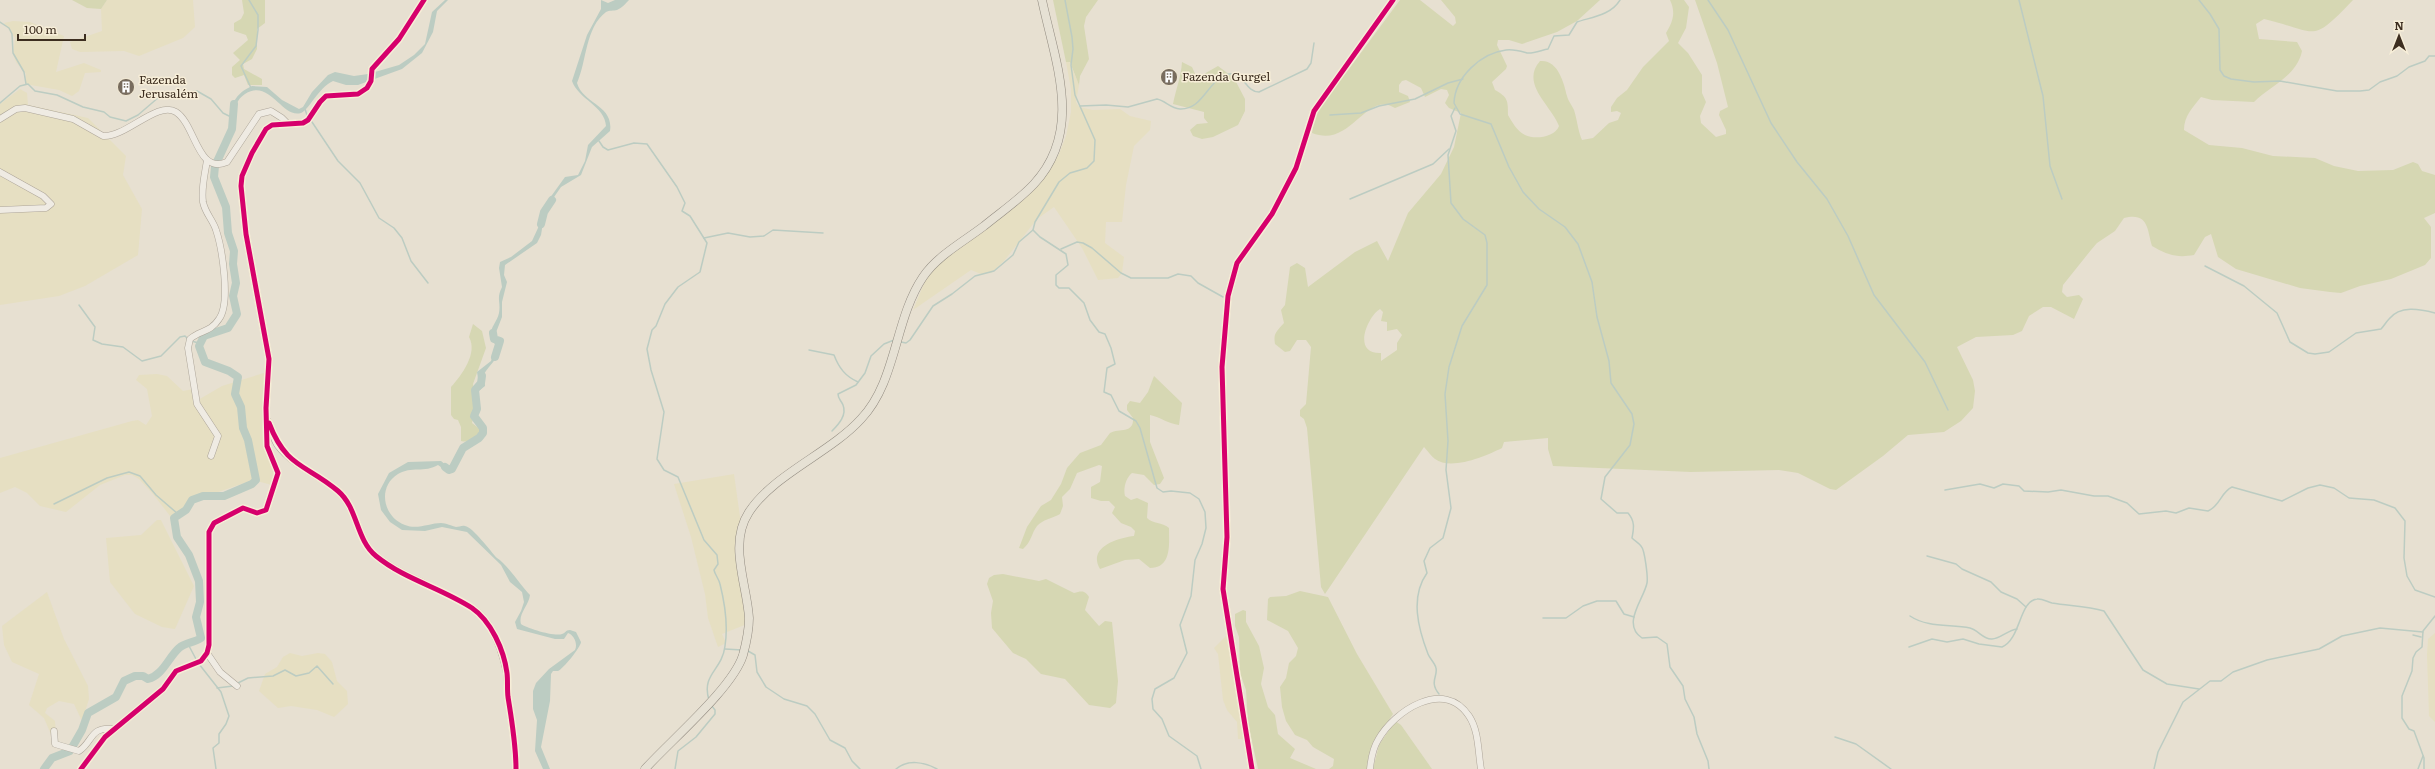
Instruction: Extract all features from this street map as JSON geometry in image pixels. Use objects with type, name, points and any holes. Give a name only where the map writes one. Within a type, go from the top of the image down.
[{"type":"main road","points":[[645,769],[732,677],[742,658],[749,620],[739,547],[743,527],[748,514],[769,490],[851,429],[869,410],[885,376],[913,295],[924,276],[947,253],[1030,188],[1043,173],[1053,155],[1063,126],[1062,90],[1042,0]]},
{"type":"street","points":[[81,769],[100,742],[113,729],[136,714],[150,699],[163,689],[176,671],[201,661],[207,652],[209,645],[209,532],[214,523],[237,510],[247,508],[260,513],[268,507],[272,487],[278,473],[267,449],[266,417],[269,360],[246,234],[241,181],[252,154],[266,129],[272,125],[297,124],[308,120],[326,96],[358,94],[367,88],[371,81],[371,72],[376,63],[399,39],[424,0]]},
{"type":"street","points":[[1252,769],[1223,589],[1227,537],[1222,367],[1228,296],[1237,263],[1272,214],[1296,168],[1314,111],[1393,0]]},
{"type":"street","points":[[0,119],[16,109],[25,108],[73,119],[103,136],[108,137],[125,131],[155,113],[170,110],[176,112],[191,130],[198,151],[213,162],[227,162],[259,114],[271,111],[282,118],[286,124]]},
{"type":"street","points":[[211,456],[218,436],[197,404],[188,348],[190,339],[211,329],[220,319],[223,309],[224,280],[221,249],[216,230],[203,204],[202,193],[213,162]]},
{"type":"street","points":[[0,172],[49,200],[51,204],[46,208],[0,210]]},
{"type":"street","points":[[266,417],[278,446],[290,458],[339,492],[353,510],[364,538],[374,554],[429,587],[472,608],[486,620],[499,648],[506,671],[508,696],[516,741],[516,769]]},
{"type":"street","points":[[207,652],[220,672],[237,686]]},
{"type":"street","points":[[1370,769],[1377,741],[1387,726],[1419,702],[1436,699],[1456,703],[1469,716],[1474,725],[1481,769]]},
{"type":"street","points":[[54,731],[54,743],[81,750],[96,732],[104,728],[113,729]]},
{"type":"shaded area","points":[[107,0],[193,0],[195,27],[183,38],[139,56],[124,51],[80,52],[72,49],[70,42],[102,31],[101,9]]},
{"type":"shaded area","points":[[445,0],[448,0],[437,11],[433,32],[422,53],[402,69],[358,85],[346,85],[333,81],[318,93],[307,108],[301,113],[294,113],[269,95],[262,91],[254,90],[245,94],[238,100],[234,113],[233,127],[230,126],[230,113],[234,102],[241,93],[252,86],[267,87],[282,100],[299,109],[303,107],[312,92],[328,75],[335,72],[354,76],[368,74],[399,65],[414,55],[425,44],[432,12]]},
{"type":"shaded area","points":[[601,0],[608,3],[615,0],[629,0],[619,9],[606,12],[599,19],[590,36],[577,83],[585,96],[607,115],[610,122],[610,131],[592,147],[581,175],[561,187],[545,210],[541,235],[537,243],[505,265],[504,275],[507,282],[502,302],[502,317],[495,335],[499,341],[500,351],[498,356],[484,374],[485,386],[480,390],[477,372],[491,361],[496,346],[490,336],[499,313],[499,297],[502,287],[499,268],[500,262],[511,257],[532,241],[538,228],[542,209],[565,177],[578,175],[585,161],[588,145],[606,126],[601,113],[580,93],[572,81],[587,35],[601,9]]},
{"type":"shaded area","points":[[13,21],[30,22],[64,36],[56,72],[84,63],[101,70],[101,72],[85,73],[79,91],[72,96],[59,90],[25,84],[26,74],[16,62],[13,54],[15,38],[4,23]]},
{"type":"shaded area","points":[[1069,61],[1079,85],[1076,102],[1079,107],[1093,110],[1120,109],[1130,116],[1151,121],[1150,130],[1134,146],[1126,185],[1122,222],[1106,222],[1105,243],[1124,257],[1122,273],[1118,278],[1098,280],[1082,248],[1054,207],[1037,219],[1004,261],[991,273],[981,274],[971,270],[913,310],[925,281],[938,264],[1026,196],[1049,171],[1059,154],[1066,136],[1071,112],[1071,89],[1066,62]]},
{"type":"shaded area","points":[[20,89],[27,93],[28,105],[88,118],[126,156],[123,175],[142,209],[138,255],[85,286],[59,296],[0,305],[0,104]]},
{"type":"shaded area","points":[[267,372],[267,436],[277,463],[272,485],[253,480],[195,500],[180,511],[174,521],[153,494],[139,479],[132,475],[125,475],[100,485],[66,512],[40,506],[27,493],[15,487],[0,493],[0,458],[132,421],[138,420],[146,425],[152,416],[147,389],[136,380],[139,375],[157,374],[167,376],[183,391],[193,389],[198,400],[222,386]]},
{"type":"shaded area","points":[[441,461],[447,466],[449,465],[453,471],[448,472],[438,465],[428,469],[408,470],[398,474],[391,480],[387,486],[385,501],[392,515],[405,525],[414,527],[441,523],[456,527],[468,527],[505,565],[530,595],[522,613],[520,620],[521,624],[534,630],[558,635],[570,630],[576,632],[581,642],[575,653],[564,666],[558,671],[553,671],[551,674],[550,701],[541,747],[550,769],[543,769],[535,751],[537,720],[533,709],[533,691],[536,683],[549,669],[575,650],[576,643],[574,638],[568,633],[564,639],[555,639],[517,629],[515,622],[524,602],[522,592],[510,582],[501,565],[467,532],[442,527],[425,531],[402,530],[390,522],[381,510],[378,494],[389,473],[408,462]]},
{"type":"shaded area","points":[[734,474],[741,524],[747,624],[722,634],[726,643],[718,647],[708,618],[705,594],[691,537],[674,484]]},
{"type":"shaded area","points":[[157,520],[161,520],[194,586],[175,629],[162,627],[135,614],[110,582],[106,538],[141,535]]},
{"type":"shaded area","points":[[47,592],[64,639],[88,686],[89,699],[82,721],[74,704],[59,701],[47,708],[45,713],[55,721],[56,732],[53,739],[44,718],[29,705],[39,674],[12,662],[4,645],[2,626]]},
{"type":"shaded area","points":[[2435,633],[2435,722],[2429,716],[2427,655],[2428,639]]},
{"type":"shaded area","points":[[1227,635],[1245,736],[1242,739],[1238,739],[1237,722],[1227,710],[1223,700],[1218,654],[1214,648]]},
{"type":"shaded area","points":[[290,653],[302,656],[318,653],[325,654],[332,662],[337,681],[347,691],[348,704],[334,717],[317,710],[291,706],[278,708],[259,691],[265,674],[277,667],[283,657]]},
{"type":"green space","points":[[72,0],[107,0],[101,9],[87,8]]},
{"type":"green space","points":[[242,0],[265,0],[265,23],[257,29],[257,49],[252,59],[243,64],[244,69],[262,79],[262,85],[248,85],[244,75],[235,78],[232,75],[232,67],[240,60],[233,53],[248,40],[246,35],[234,31],[234,23],[241,19],[244,13]]},
{"type":"green space","points":[[1053,0],[1098,0],[1086,17],[1084,26],[1089,59],[1080,76],[1079,85],[1070,62],[1066,62]]},
{"type":"green space","points":[[1400,0],[1420,0],[1453,26],[1456,23],[1455,17],[1441,0],[1600,0],[1577,21],[1557,32],[1522,44],[1509,40],[1498,40],[1497,45],[1507,66],[1506,69],[1492,82],[1495,90],[1505,97],[1508,106],[1508,115],[1517,129],[1525,135],[1534,137],[1549,135],[1557,130],[1559,126],[1539,94],[1533,78],[1540,61],[1546,61],[1551,64],[1556,68],[1562,79],[1568,98],[1574,110],[1582,140],[1593,138],[1609,123],[1618,120],[1621,113],[1617,111],[1611,112],[1611,107],[1617,98],[1627,90],[1643,67],[1669,41],[1666,33],[1673,17],[1673,9],[1670,0],[1684,0],[1689,7],[1686,28],[1678,43],[1688,53],[1702,75],[1702,93],[1706,102],[1700,116],[1701,123],[1716,137],[1726,134],[1726,130],[1719,115],[1720,111],[1728,107],[1717,63],[1695,0],[2353,0],[2329,24],[2313,31],[2305,31],[2264,19],[2256,24],[2259,39],[2297,42],[2302,51],[2295,67],[2282,80],[2254,102],[2212,100],[2201,97],[2187,116],[2184,130],[2209,145],[2242,148],[2273,156],[2315,158],[2334,166],[2358,171],[2393,170],[2413,162],[2418,164],[2422,171],[2435,175],[2435,213],[2424,218],[2431,227],[2431,258],[2425,265],[2391,279],[2360,286],[2341,293],[2330,292],[2300,288],[2236,269],[2218,257],[2211,234],[2205,237],[2194,255],[2177,256],[2167,254],[2152,246],[2148,229],[2143,220],[2132,217],[2124,218],[2115,231],[2097,243],[2063,285],[2062,292],[2067,297],[2079,295],[2083,299],[2074,319],[2051,307],[2043,307],[2029,316],[2022,331],[2013,335],[1976,337],[1957,347],[1973,380],[1975,391],[1973,408],[1961,421],[1944,432],[1908,435],[1883,456],[1836,490],[1830,489],[1798,473],[1779,470],[1691,472],[1553,466],[1548,449],[1548,438],[1504,442],[1502,448],[1478,458],[1459,463],[1442,462],[1435,459],[1424,447],[1325,594],[1321,587],[1307,428],[1304,419],[1300,416],[1300,410],[1306,404],[1311,347],[1306,340],[1297,340],[1290,351],[1285,352],[1275,344],[1275,337],[1276,332],[1284,323],[1281,310],[1285,305],[1290,267],[1297,263],[1305,268],[1308,287],[1355,252],[1377,241],[1388,261],[1408,213],[1441,174],[1454,147],[1461,113],[1449,108],[1445,103],[1449,95],[1447,90],[1441,89],[1425,97],[1421,88],[1406,80],[1402,81],[1399,85],[1399,92],[1408,96],[1410,102],[1395,108],[1384,105],[1375,107],[1338,133],[1326,136],[1312,133],[1320,105],[1349,69]],"holes":[[[1380,309],[1383,312],[1381,321],[1387,322],[1387,331],[1397,329],[1402,335],[1397,343],[1397,350],[1381,361],[1381,353],[1372,352],[1366,348],[1364,341],[1367,326],[1371,319]]]},
{"type":"green space","points":[[1182,62],[1192,67],[1197,78],[1218,66],[1234,78],[1245,99],[1245,111],[1238,125],[1213,137],[1202,139],[1193,136],[1190,130],[1197,124],[1208,123],[1204,118],[1204,112],[1173,104],[1180,78]]},
{"type":"green space","points":[[473,324],[482,331],[486,348],[473,384],[476,406],[472,423],[481,430],[475,438],[470,441],[461,441],[461,427],[458,420],[454,419],[451,415],[451,387],[468,364],[472,350],[469,337]]},
{"type":"green space","points":[[1154,376],[1182,403],[1179,425],[1150,415],[1150,442],[1164,478],[1160,484],[1154,485],[1144,475],[1132,473],[1127,480],[1124,493],[1125,496],[1131,500],[1137,498],[1148,503],[1147,518],[1169,528],[1169,548],[1166,560],[1157,567],[1150,568],[1139,559],[1125,560],[1100,569],[1097,561],[1101,549],[1106,545],[1120,539],[1134,536],[1135,531],[1131,527],[1121,523],[1112,513],[1115,507],[1109,501],[1101,501],[1091,498],[1091,487],[1100,482],[1102,466],[1099,465],[1077,473],[1070,489],[1062,497],[1063,506],[1060,514],[1039,524],[1026,546],[1023,549],[1019,548],[1027,527],[1041,506],[1051,500],[1061,484],[1067,468],[1080,453],[1101,445],[1110,433],[1126,430],[1131,426],[1133,423],[1133,418],[1127,410],[1127,405],[1130,401],[1140,403],[1148,392]]},
{"type":"green space","points":[[1003,574],[1039,581],[1046,579],[1074,593],[1084,592],[1089,597],[1085,610],[1099,626],[1105,621],[1112,622],[1118,681],[1116,703],[1110,708],[1089,705],[1065,679],[1041,674],[1026,659],[1013,653],[992,628],[991,613],[993,601],[987,584],[989,578],[994,575]]},
{"type":"green space","points":[[1300,591],[1328,597],[1357,654],[1393,714],[1375,741],[1369,769],[1329,769],[1333,766],[1334,759],[1313,747],[1307,740],[1295,735],[1286,721],[1282,707],[1280,687],[1286,678],[1289,663],[1296,656],[1298,648],[1288,631],[1267,620],[1268,599],[1270,597],[1286,596]]},
{"type":"green space","points":[[1243,610],[1246,611],[1246,622],[1259,646],[1264,668],[1261,684],[1268,707],[1275,715],[1278,734],[1295,749],[1290,758],[1316,769],[1258,769],[1248,723],[1246,690],[1240,673],[1239,637],[1235,626],[1235,614]]},
{"type":"green space","points":[[1395,721],[1401,725],[1432,769],[1373,769],[1379,745]]},
{"type":"waterway","points":[[249,0],[258,15],[258,30],[256,46],[241,66],[251,88]]},
{"type":"waterway","points":[[901,342],[906,343],[910,340],[933,306],[952,294],[975,276],[994,271],[1013,255],[1019,242],[1033,230],[1035,222],[1059,182],[1070,173],[1087,168],[1094,161],[1095,140],[1075,95],[1071,65],[1073,49],[1072,37],[1065,0]]},
{"type":"waterway","points":[[1620,0],[1612,9],[1595,17],[1577,22],[1569,35],[1554,36],[1548,49],[1529,53],[1506,50],[1487,56],[1479,61],[1464,76],[1455,93],[1454,103],[1460,114],[1491,124],[1509,167],[1523,192],[1539,209],[1565,227],[1578,244],[1592,282],[1597,317],[1609,361],[1611,383],[1632,414],[1634,424],[1630,445],[1605,477],[1601,499],[1617,513],[1628,513],[1632,519],[1632,538],[1639,544],[1644,553],[1647,580],[1636,611],[1634,626],[1636,632],[1642,638],[1657,637],[1667,644],[1670,667],[1683,686],[1685,699],[1694,717],[1697,734],[1708,761],[1709,769]]},
{"type":"waterway","points":[[1708,0],[1728,30],[1771,123],[1797,162],[1827,199],[1848,236],[1874,295],[1925,362],[1948,410]]},
{"type":"waterway","points":[[2019,0],[2043,96],[2050,166],[2062,199]]},
{"type":"waterway","points":[[2199,0],[2219,29],[2220,70],[2224,76],[2231,79],[2254,82],[2280,81],[2337,91],[2369,90],[2380,82],[2397,76],[2409,67],[2425,61],[2429,56],[2435,56]]},
{"type":"waterway","points":[[0,22],[9,28],[12,34],[13,53],[24,72],[26,84]]},
{"type":"waterway","points":[[1080,106],[1106,105],[1128,107],[1157,99],[1180,109],[1188,108],[1195,105],[1216,81],[1229,74],[1238,76],[1251,89],[1259,92],[1307,69],[1311,63],[1314,43]]},
{"type":"waterway","points":[[1330,115],[1361,113],[1379,106],[1415,99],[1448,83],[1463,79]]},
{"type":"waterway","points":[[0,103],[20,86],[28,84],[35,91],[57,95],[83,107],[104,112],[110,117],[126,121],[138,115],[159,97],[197,91],[211,99],[223,113],[231,117]]},
{"type":"waterway","points":[[44,769],[52,758],[70,751],[82,730],[88,713],[116,697],[124,681],[135,676],[143,676],[148,679],[153,677],[162,670],[179,648],[201,638],[196,617],[200,602],[199,581],[189,555],[177,537],[174,518],[186,510],[192,500],[203,496],[224,496],[252,484],[256,480],[248,440],[243,428],[241,407],[235,394],[238,377],[229,371],[205,362],[199,346],[204,336],[228,328],[237,314],[233,296],[236,283],[233,264],[234,251],[228,233],[226,207],[214,177],[215,166],[232,129],[234,104]]},
{"type":"waterway","points":[[1439,694],[1434,683],[1436,671],[1435,664],[1428,654],[1421,634],[1417,613],[1417,602],[1422,582],[1427,573],[1424,561],[1430,548],[1443,538],[1451,508],[1446,470],[1448,441],[1445,394],[1449,367],[1462,326],[1487,285],[1487,243],[1485,235],[1463,219],[1451,203],[1448,155],[1456,131],[1451,116],[1455,108]]},
{"type":"waterway","points":[[305,109],[307,115]]},
{"type":"waterway","points":[[312,122],[338,161],[360,183],[379,218],[394,228],[402,238],[411,261],[428,283]]},
{"type":"waterway","points":[[599,141],[603,147],[608,150],[634,143],[647,144],[677,187],[685,203],[682,211],[690,216],[707,243],[700,272],[678,287],[665,304],[656,326],[652,330],[647,349],[651,370],[664,412],[657,459],[664,470],[678,477],[704,540],[717,555],[718,564],[714,570],[719,582],[726,615],[726,639],[723,654],[708,684],[707,691],[709,700]]},
{"type":"waterway","points":[[1350,199],[1433,164],[1449,149]]},
{"type":"waterway","points":[[541,224],[544,212],[552,200]]},
{"type":"waterway","points":[[704,238],[728,233],[750,237],[764,236],[773,230],[823,233]]},
{"type":"waterway","points":[[1033,230],[1040,237],[1066,254],[1068,265],[1056,275],[1056,285],[1059,288],[1069,288],[1084,303],[1090,320],[1099,332],[1105,334],[1111,348],[1115,364],[1107,368],[1104,392],[1111,395],[1119,411],[1136,421],[1140,428],[1157,488],[1163,492],[1171,491],[1190,493],[1199,499],[1205,512],[1206,528],[1202,544],[1195,560],[1191,596],[1180,625],[1187,653],[1174,678],[1155,689],[1152,699],[1153,709],[1162,719],[1169,736],[1197,756],[1201,769]]},
{"type":"waterway","points":[[1061,249],[1077,242],[1083,243],[1092,248],[1121,273],[1131,278],[1168,278],[1178,274],[1191,276],[1198,283],[1223,297]]},
{"type":"waterway","points":[[2205,266],[2244,286],[2277,313],[2290,342],[2308,353],[2315,354],[2329,352],[2356,333],[2381,329],[2394,315],[2404,310],[2417,309],[2435,313]]},
{"type":"waterway","points":[[79,305],[95,327],[93,340],[102,344],[123,347],[142,361],[161,356],[180,337],[185,336],[188,339]]},
{"type":"waterway","points":[[493,333],[494,339],[500,341],[495,357]]},
{"type":"waterway","points":[[832,431],[840,422],[844,412],[843,405],[838,394],[856,385],[865,373],[871,356],[884,344],[894,340]]},
{"type":"waterway","points":[[191,341],[199,343]]},
{"type":"waterway","points":[[809,350],[834,355],[843,371],[849,377],[858,382]]},
{"type":"waterway","points":[[445,467],[449,470],[452,469],[463,448],[479,438],[483,433],[483,428],[474,416],[477,409],[475,390],[481,383],[482,376]]},
{"type":"waterway","points":[[54,504],[107,478],[129,472],[140,476],[156,495],[178,514]]},
{"type":"waterway","points":[[1945,490],[1980,484],[1994,488],[2003,484],[2019,486],[2024,491],[2048,492],[2061,490],[2094,496],[2108,496],[2127,503],[2139,514],[2166,511],[2176,513],[2189,508],[2208,511],[2212,509],[2225,492],[2232,487],[2282,501],[2308,488],[2320,485],[2334,488],[2349,498],[2374,500],[2395,508],[2405,521],[2404,558],[2407,576],[2415,590],[2435,597]]},
{"type":"waterway","points":[[1927,556],[1956,564],[1962,569],[1991,582],[2001,592],[2017,599],[2026,607]]},
{"type":"waterway","points":[[1909,647],[1932,639],[1947,642],[1963,639],[1979,644],[2002,647],[2008,643],[2013,636],[2023,613],[2031,601],[2041,599],[2052,603],[2104,611],[2143,670],[2167,684],[2199,689]]},
{"type":"waterway","points":[[1543,618],[1566,618],[1583,606],[1597,601],[1616,601],[1624,614],[1634,617]]},
{"type":"waterway","points":[[1910,616],[1917,620],[1932,624],[1970,628],[1989,639],[1998,638],[2017,629]]},
{"type":"waterway","points":[[2424,769],[2424,758],[2414,731],[2409,729],[2402,718],[2402,696],[2412,671],[2413,658],[2416,652],[2422,647],[2423,631],[2435,616]]},
{"type":"waterway","points":[[2154,769],[2158,752],[2183,702],[2210,681],[2221,681],[2233,672],[2267,660],[2319,649],[2342,636],[2380,628],[2423,632]]},
{"type":"waterway","points":[[2413,635],[2421,637]]},
{"type":"waterway","points":[[188,644],[197,661]]},
{"type":"waterway","points":[[725,649],[742,650]]},
{"type":"waterway","points":[[748,651],[755,655],[757,672],[766,687],[784,699],[807,706],[815,714],[830,740],[845,748],[852,761],[860,769]]},
{"type":"waterway","points":[[199,664],[221,692],[229,716],[226,724],[219,734],[219,743],[213,748],[216,769]]},
{"type":"waterway","points":[[236,684],[248,678],[273,676],[285,670],[296,676],[309,673],[317,666],[333,684]]},
{"type":"waterway","points":[[217,688],[233,686]]},
{"type":"waterway","points":[[675,769],[678,751],[696,737],[715,714],[715,710],[711,705]]},
{"type":"waterway","points":[[1835,737],[1856,744],[1891,769]]},
{"type":"waterway","points":[[2418,769],[2423,756]]},
{"type":"waterway","points":[[896,769],[911,763],[921,763],[937,769]]},
{"type":"cycle path","points":[[81,769],[105,737],[163,689],[176,671],[201,661],[207,653],[209,645],[209,532],[214,523],[243,508],[257,513],[266,510],[278,473],[267,446],[266,408],[269,359],[246,234],[241,186],[242,176],[252,153],[266,129],[272,125],[303,123],[308,120],[326,96],[358,94],[367,88],[371,81],[372,69],[399,39],[424,0]]},
{"type":"cycle path","points":[[1252,769],[1223,589],[1227,537],[1222,367],[1228,296],[1237,263],[1272,214],[1296,168],[1314,111],[1393,0]]},
{"type":"cycle path","points":[[269,423],[282,449],[290,457],[298,464],[327,482],[345,498],[354,515],[364,541],[376,556],[398,571],[472,608],[491,628],[500,646],[505,664],[508,697],[515,742],[516,769]]},
{"type":"place","name":"Fazenda Gurgel","points":[[1169,77]]},
{"type":"place","name":"Fazenda Jerusalém","points":[[126,87]]}]
